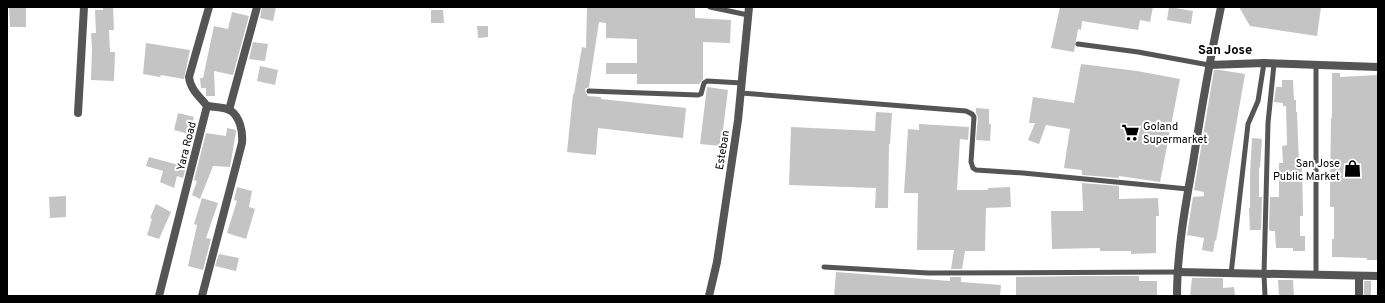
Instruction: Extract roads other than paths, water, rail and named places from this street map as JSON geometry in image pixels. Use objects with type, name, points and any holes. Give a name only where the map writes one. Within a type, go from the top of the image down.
[{"type":"street","points":[[78,113],[84,7]]},
{"type":"street","points":[[202,296],[242,143],[241,127],[238,119],[229,110],[207,106],[189,83],[189,77],[209,7]]},
{"type":"street","points":[[229,110],[257,7]]},
{"type":"street","points":[[1177,296],[1177,272],[1188,189],[1209,65],[1221,7]]},
{"type":"street","name":"Esteban","points":[[709,296],[717,262],[738,120],[748,11]]},
{"type":"street","points":[[1209,65],[1264,63],[1378,67]]},
{"type":"street","name":"Yara Road","points":[[159,296],[207,106]]},
{"type":"street","points":[[1177,272],[1378,276]]},
{"type":"street","points":[[1359,276],[1359,296]]},
{"type":"lane","points":[[710,7],[748,11]]},
{"type":"lane","points":[[1078,44],[1138,52],[1209,65]]},
{"type":"lane","points":[[1231,274],[1248,124],[1258,101],[1264,63]]},
{"type":"lane","points":[[1265,296],[1264,274],[1268,123],[1274,64]]},
{"type":"lane","points":[[1316,66],[1316,275]]},
{"type":"lane","points":[[589,91],[698,95],[701,94],[704,83],[707,81],[742,83]]},
{"type":"lane","points":[[741,93],[966,111],[974,117],[970,162],[976,170],[1023,173],[1188,189]]},
{"type":"lane","points":[[824,267],[928,273],[1177,272]]},
{"type":"place","name":"Goland Supermarket","points":[[1130,132]]},
{"type":"place","name":"San Jose Public Market","points":[[1353,169]]},
{"type":"district","name":"San Jose","points":[[1225,49]]}]
